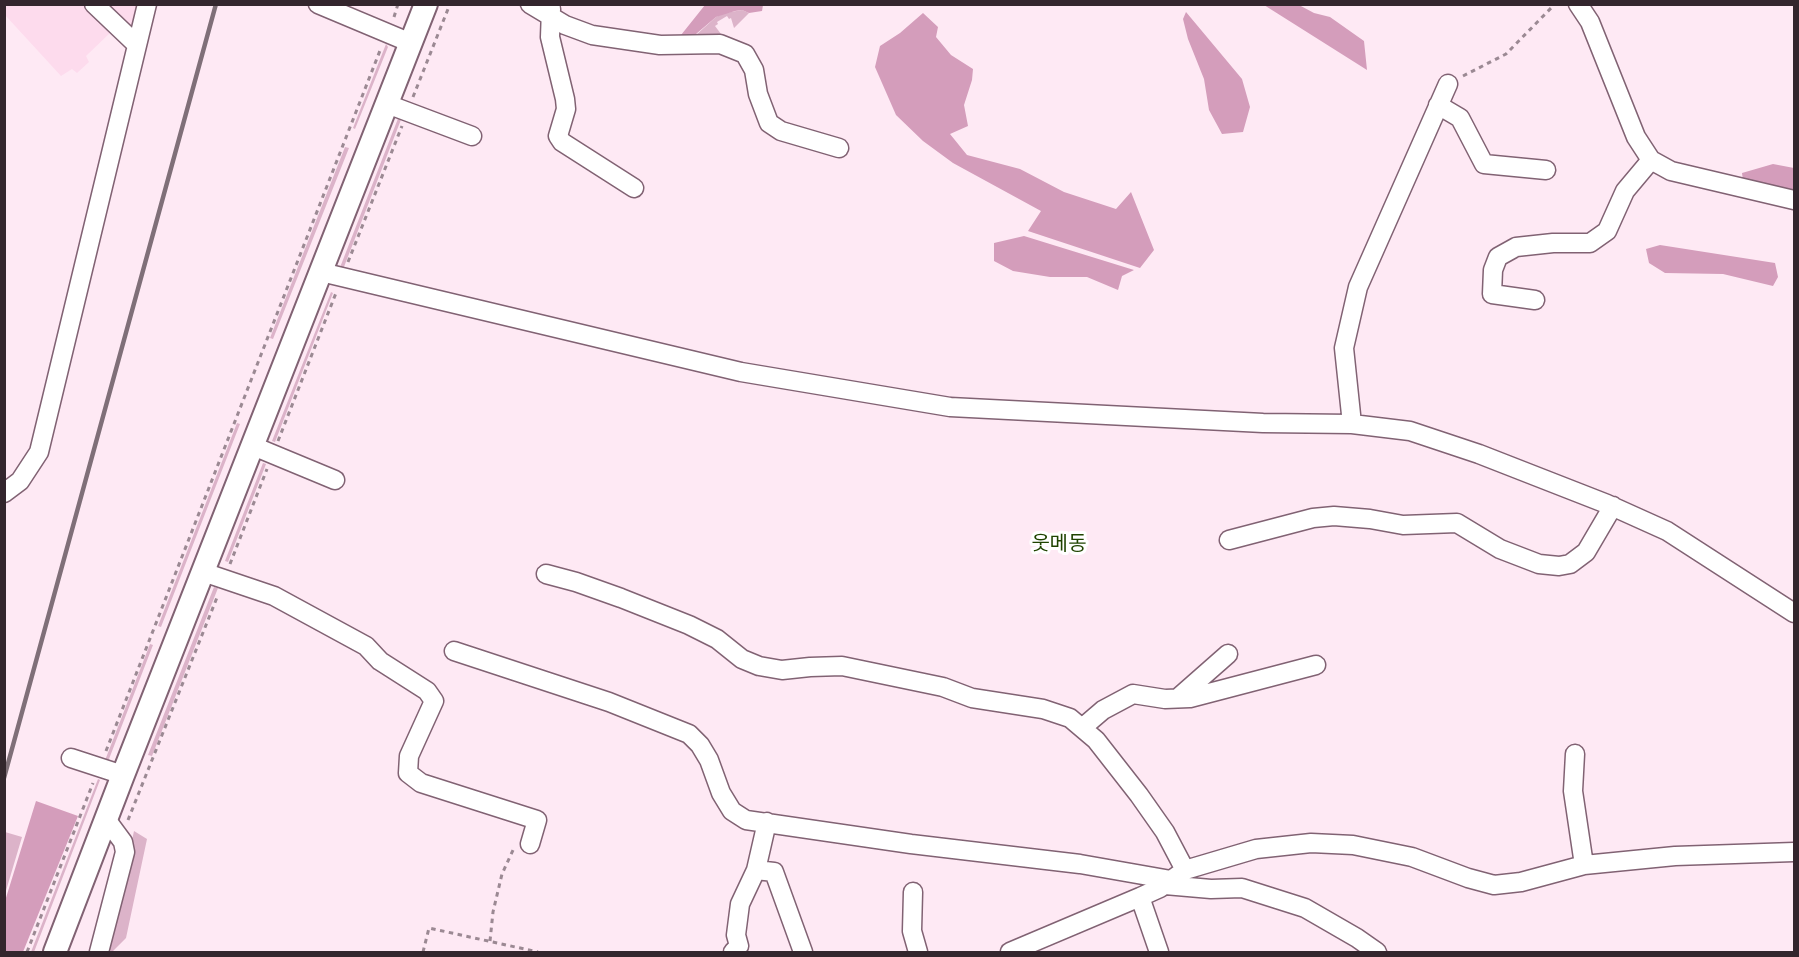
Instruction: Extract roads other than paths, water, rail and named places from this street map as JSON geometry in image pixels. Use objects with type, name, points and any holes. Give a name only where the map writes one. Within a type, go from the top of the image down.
[{"type":"main road","points":[[55,952],[113,828],[123,775],[203,572],[263,450],[397,108],[411,43],[426,4]]},
{"type":"street","points":[[94,4],[137,45]]},
{"type":"street","points":[[4,493],[20,481],[39,452],[147,4]]},
{"type":"street","points":[[318,4],[411,43]]},
{"type":"street","points":[[530,4],[551,11],[565,25],[592,35],[660,45],[720,44],[745,54],[754,70],[758,94],[769,123],[781,131],[839,148]]},
{"type":"street","points":[[1578,4],[1590,22],[1636,137],[1651,160],[1671,171],[1794,200]]},
{"type":"street","points":[[551,11],[550,37],[566,110],[558,136],[562,142],[634,188]]},
{"type":"street","points":[[1352,424],[1344,348],[1358,287],[1448,84]]},
{"type":"street","points":[[1438,105],[1460,118],[1484,164],[1546,170]]},
{"type":"street","points":[[397,108],[472,136]]},
{"type":"street","points":[[1535,300],[1492,294],[1493,270],[1498,257],[1516,247],[1553,243],[1590,243],[1607,231],[1625,191],[1651,160]]},
{"type":"street","points":[[332,274],[741,372],[950,408],[1263,423],[1352,424],[1410,431],[1479,454],[1612,506],[1666,531],[1794,613]]},
{"type":"street","points":[[263,450],[335,480]]},
{"type":"street","points":[[1229,540],[1313,518],[1334,516],[1403,525],[1457,523],[1500,549],[1539,564],[1559,567],[1570,564],[1586,552],[1612,506]]},
{"type":"street","points":[[203,572],[274,596],[366,646],[380,661],[427,691],[434,701],[409,756],[408,773],[421,783],[537,820],[530,844]]},
{"type":"street","points":[[546,574],[621,597],[689,625],[717,639],[742,659],[759,666],[782,670],[842,666],[943,687],[972,698],[1043,709],[1070,718],[1096,740],[1165,832],[1174,878]]},
{"type":"street","points":[[454,651],[609,702],[689,734],[700,745],[709,760],[721,793],[732,811],[746,820],[911,844],[1080,864],[1174,878],[1210,889],[1242,888],[1305,908],[1377,952]]},
{"type":"street","points":[[1178,698],[1228,654]]},
{"type":"street","points":[[1082,728],[1103,710],[1133,694],[1190,698],[1316,664]]},
{"type":"street","points":[[1575,754],[1573,791],[1584,865]]},
{"type":"street","points":[[71,758],[123,775]]},
{"type":"street","points":[[733,952],[739,946],[736,935],[740,904],[756,870],[767,822]]},
{"type":"street","points":[[99,952],[125,852],[113,828]]},
{"type":"street","points":[[1011,952],[1140,897],[1174,878],[1256,849],[1311,843],[1353,845],[1412,857],[1494,885],[1521,882],[1584,865],[1675,856],[1794,852]]},
{"type":"street","points":[[756,870],[774,872],[803,952]]},
{"type":"street","points":[[913,892],[912,931],[918,952]]},
{"type":"street","points":[[1140,897],[1159,952]]},
{"type":"railway","points":[[4,778],[216,4]]},
{"type":"district","name":"웃메동","points":[[1059,544]]}]
